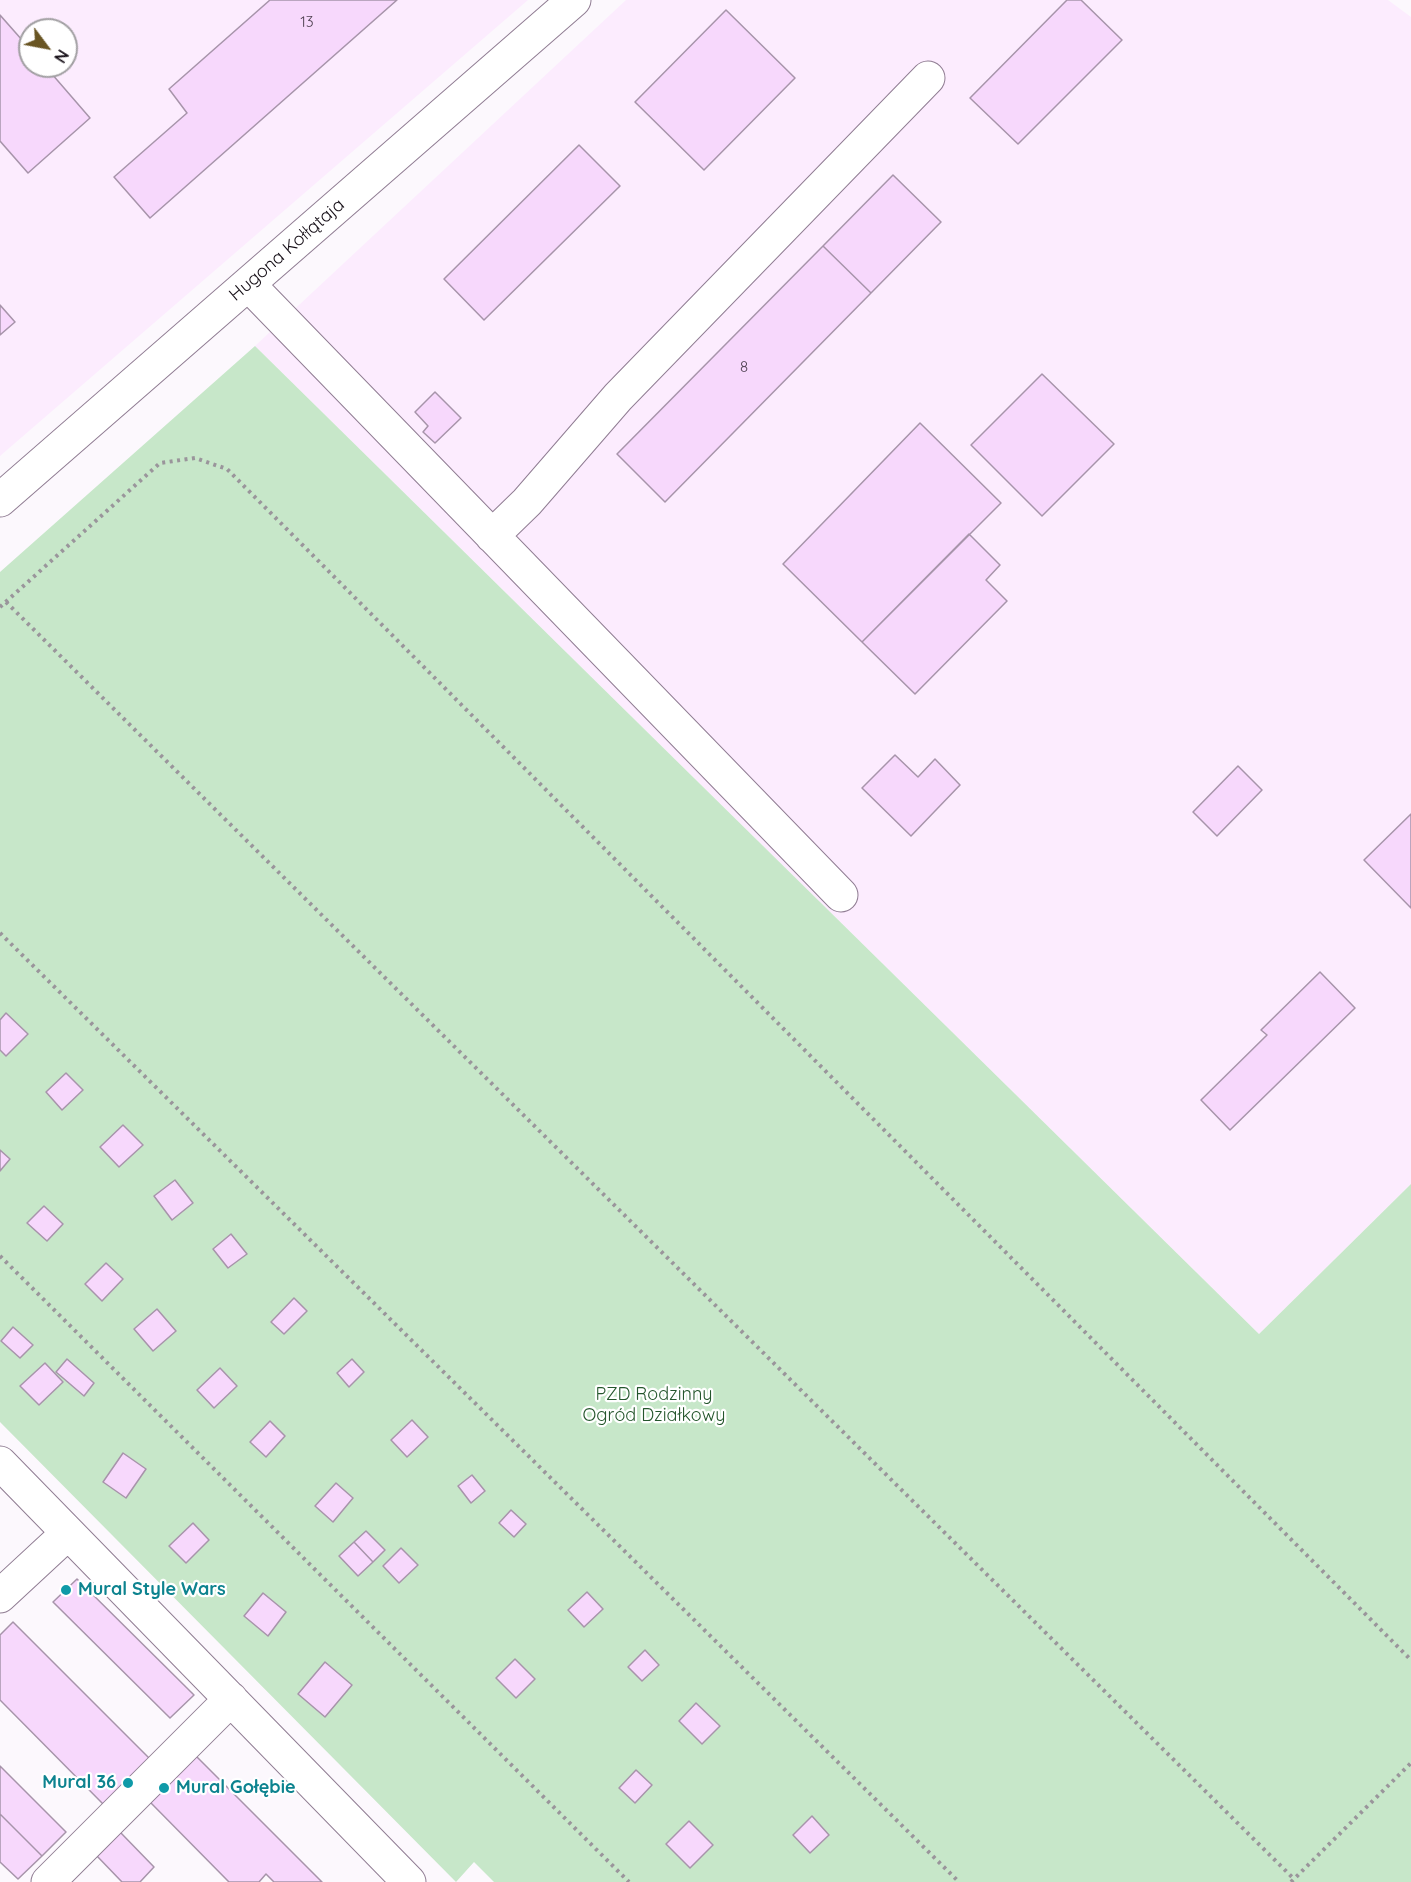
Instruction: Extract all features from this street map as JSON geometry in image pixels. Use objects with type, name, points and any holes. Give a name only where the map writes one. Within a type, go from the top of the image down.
[{"type":"street","name":"Hugona Kołłątaja","points":[[0,500],[574,0]]},
{"type":"street","points":[[492,536],[527,502],[618,398],[928,78]]},
{"type":"street","points":[[248,284],[841,895]]},
{"type":"street","points":[[0,1463],[409,1882]]},
{"type":"street","points":[[0,1596],[68,1533]]},
{"type":"street","points":[[48,1882],[231,1700]]},
{"type":"path","points":[[0,607],[160,463],[195,458],[227,469],[1411,1660]]},
{"type":"path","points":[[6,602],[1293,1881],[1411,1763]]},
{"type":"path","points":[[0,933],[959,1882]]},
{"type":"path","points":[[0,1256],[629,1882]]},
{"type":"shaded area","points":[[0,0],[528,0],[0,456]]},
{"type":"shaded area","points":[[626,0],[1388,0],[1411,17],[1411,1184],[1259,1334],[255,346]]},
{"type":"green space","name":"PZD Rodzinny Ogród Działkowy","points":[[255,346],[1259,1334],[1411,1184],[1411,1882],[494,1882],[474,1862],[456,1882],[0,1422],[0,572]]},
{"type":"building","points":[[270,0],[397,0],[150,218],[114,177],[187,113],[169,89]]},
{"type":"building","points":[[1067,0],[1081,0],[1122,40],[1018,144],[970,98]]},
{"type":"building","points":[[726,10],[795,78],[704,170],[635,102]]},
{"type":"building","points":[[0,15],[18,35],[18,78],[55,78],[90,118],[28,173],[0,141]]},
{"type":"building","points":[[579,145],[620,186],[484,320],[444,279]]},
{"type":"building","points":[[893,175],[941,222],[871,293],[823,246]]},
{"type":"building","points":[[823,246],[871,293],[665,502],[617,454]]},
{"type":"building","points":[[0,305],[15,322],[0,335]]},
{"type":"building","points":[[1042,374],[1114,444],[1042,516],[971,445]]},
{"type":"building","points":[[435,392],[461,418],[435,443],[423,432],[428,426],[415,412]]},
{"type":"building","points":[[920,423],[1001,503],[862,642],[783,564]]},
{"type":"building","points":[[969,534],[1000,565],[986,580],[1007,601],[915,694],[862,642]]},
{"type":"building","points":[[895,755],[918,777],[935,759],[960,785],[911,836],[862,788]]},
{"type":"building","points":[[1238,766],[1262,790],[1217,836],[1193,812]]},
{"type":"building","points":[[1411,814],[1411,908],[1364,860]]},
{"type":"building","points":[[1320,972],[1355,1008],[1230,1130],[1201,1100],[1267,1035],[1261,1030]]},
{"type":"building","points":[[6,1013],[28,1034],[6,1056],[0,1050],[0,1020]]},
{"type":"building","points":[[66,1073],[83,1090],[62,1110],[46,1092]]},
{"type":"building","points":[[123,1125],[143,1145],[119,1167],[100,1147]]},
{"type":"building","points":[[0,1150],[10,1159],[0,1171]]},
{"type":"building","points":[[175,1180],[193,1203],[172,1220],[154,1196]]},
{"type":"building","points":[[44,1206],[63,1224],[47,1241],[27,1223]]},
{"type":"building","points":[[231,1234],[247,1254],[228,1268],[213,1249]]},
{"type":"building","points":[[106,1263],[123,1279],[102,1301],[85,1284]]},
{"type":"building","points":[[294,1298],[307,1311],[284,1334],[271,1322]]},
{"type":"building","points":[[157,1309],[176,1331],[153,1351],[134,1329]]},
{"type":"building","points":[[13,1327],[33,1345],[20,1358],[1,1341]]},
{"type":"building","points":[[67,1359],[94,1383],[84,1396],[56,1372]]},
{"type":"building","points":[[352,1359],[364,1372],[349,1387],[337,1373]]},
{"type":"building","points":[[45,1363],[63,1382],[39,1405],[20,1386]]},
{"type":"building","points":[[220,1368],[237,1386],[214,1408],[197,1390]]},
{"type":"building","points":[[412,1420],[428,1437],[407,1457],[391,1440]]},
{"type":"building","points":[[270,1421],[285,1436],[266,1457],[250,1442]]},
{"type":"building","points":[[123,1453],[146,1469],[126,1498],[103,1482]]},
{"type":"building","points":[[472,1475],[485,1491],[471,1503],[458,1486]]},
{"type":"building","points":[[336,1483],[353,1498],[333,1522],[315,1506]]},
{"type":"building","points":[[511,1510],[526,1524],[514,1537],[499,1523]]},
{"type":"building","points":[[193,1523],[209,1540],[186,1563],[169,1546]]},
{"type":"building","points":[[366,1531],[385,1550],[373,1562],[354,1542]]},
{"type":"building","points":[[354,1542],[373,1562],[358,1576],[339,1556]]},
{"type":"building","points":[[401,1548],[418,1565],[399,1583],[383,1566]]},
{"type":"building","points":[[77,1579],[194,1695],[170,1718],[53,1602]]},
{"type":"building","points":[[587,1592],[603,1609],[584,1627],[568,1610]]},
{"type":"building","points":[[263,1593],[286,1612],[268,1636],[244,1616]]},
{"type":"building","points":[[13,1622],[151,1760],[105,1806],[0,1700],[0,1635]]},
{"type":"building","points":[[645,1650],[659,1665],[642,1681],[628,1667]]},
{"type":"building","points":[[515,1659],[535,1679],[516,1698],[496,1678]]},
{"type":"building","points":[[325,1662],[352,1685],[325,1717],[298,1694]]},
{"type":"building","points":[[696,1703],[720,1726],[702,1744],[679,1721]]},
{"type":"building","points":[[196,1756],[322,1882],[274,1882],[266,1874],[259,1882],[229,1882],[150,1802]]},
{"type":"building","points":[[0,1766],[66,1832],[42,1856],[0,1814]]},
{"type":"building","points":[[636,1770],[652,1785],[635,1803],[619,1788]]},
{"type":"building","points":[[0,1814],[42,1856],[18,1879],[0,1862]]},
{"type":"building","points":[[812,1816],[829,1835],[810,1853],[793,1835]]},
{"type":"building","points":[[689,1821],[713,1845],[690,1868],[666,1844]]},
{"type":"building","points":[[120,1832],[154,1867],[140,1882],[122,1882],[96,1855]]},
{"type":"place","name":"Mural Style Wars","points":[[66,1590]]},
{"type":"place","name":"Mural 36","points":[[128,1783]]},
{"type":"place","name":"Mural Gołębie","points":[[164,1788]]}]
